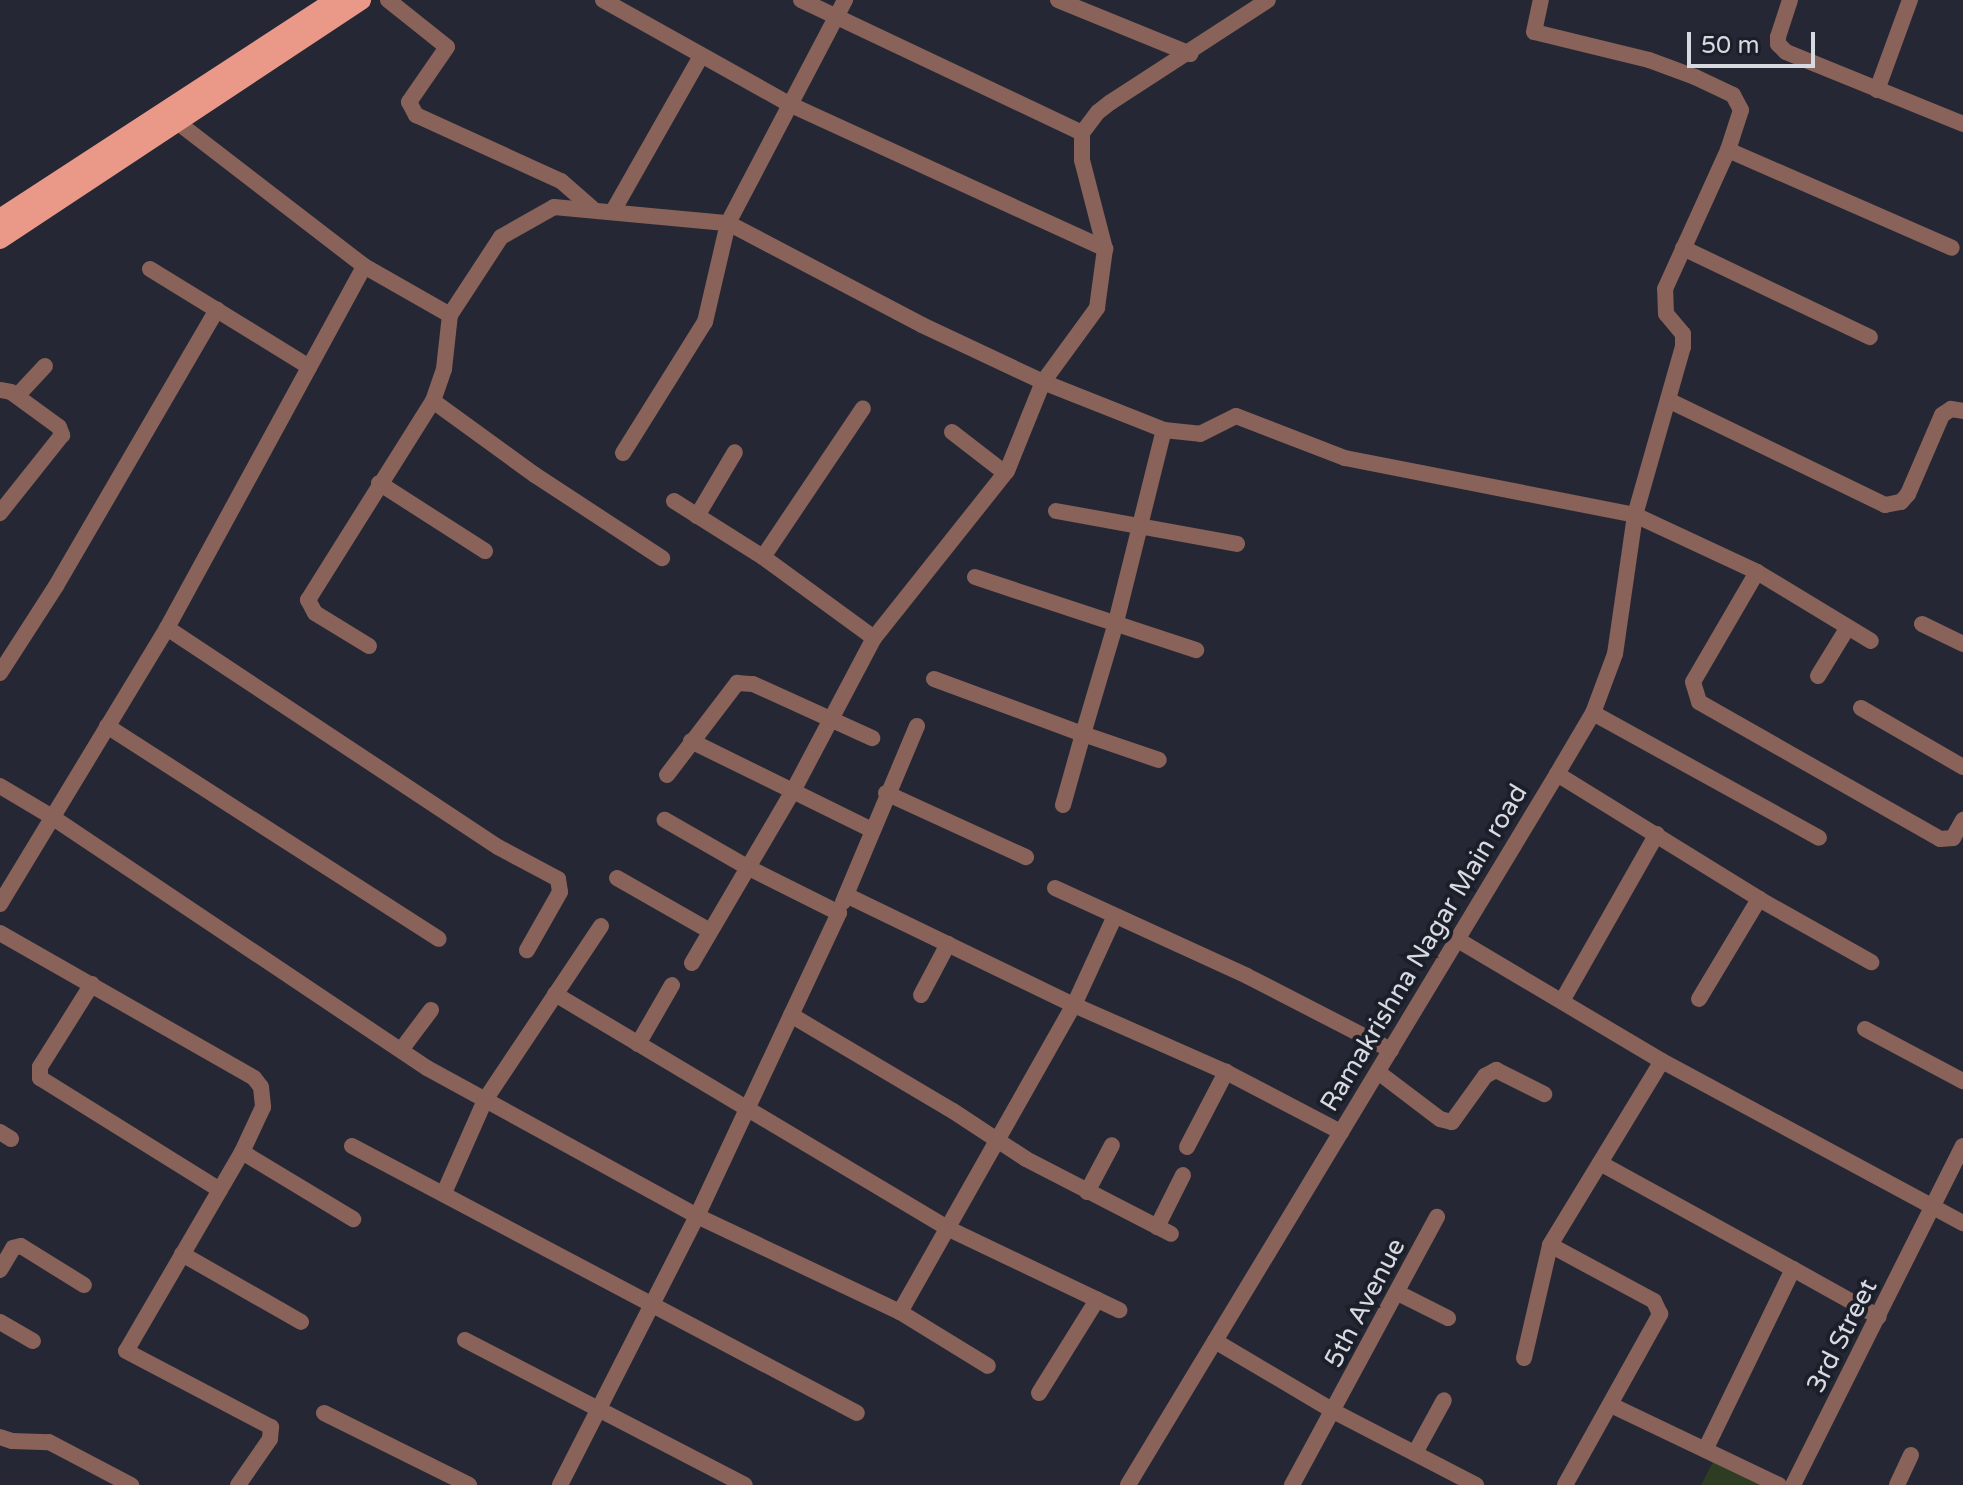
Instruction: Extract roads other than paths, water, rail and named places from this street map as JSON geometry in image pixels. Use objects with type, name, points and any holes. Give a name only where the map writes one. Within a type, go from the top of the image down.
[{"type":"main road","points":[[0,239],[336,0]]},
{"type":"main road","points":[[0,219],[361,0]]},
{"type":"street","points":[[388,0],[447,47],[409,102],[416,115],[561,181],[592,208]]},
{"type":"street","points":[[603,0],[789,104],[1105,249]]},
{"type":"street","points":[[801,0],[1082,133]]},
{"type":"street","points":[[623,453],[705,322],[728,223],[845,0]]},
{"type":"street","points":[[1058,0],[1190,54]]},
{"type":"street","points":[[692,963],[793,791],[874,638],[1005,473],[1043,382],[1097,308],[1105,249],[1082,160],[1082,133],[1098,112],[1268,0]]},
{"type":"street","points":[[1541,0],[1534,32],[1649,60],[1733,95],[1741,110],[1728,150],[1683,248],[1870,337]]},
{"type":"street","points":[[1790,0],[1778,37],[1781,48],[1963,124]]},
{"type":"street","points":[[1877,90],[1910,0]]},
{"type":"street","points":[[613,211],[701,56]]},
{"type":"street","points":[[170,118],[364,266],[450,315]]},
{"type":"street","points":[[1728,150],[1952,248]]},
{"type":"street","points":[[369,646],[315,613],[308,600],[433,401],[444,369],[450,315],[501,237],[554,207],[592,208],[728,223],[922,325],[1043,382],[1164,430],[1200,434],[1236,416],[1345,458],[1635,515],[1757,572],[1871,641]]},
{"type":"street","name":"Ramakrishna Nagar Main road","points":[[1128,1485],[1593,713],[1615,654],[1635,515],[1684,338],[1666,314],[1664,302],[1665,289],[1683,248]]},
{"type":"street","points":[[0,904],[167,628],[364,266]]},
{"type":"street","points":[[150,269],[309,367]]},
{"type":"street","points":[[0,673],[56,586],[217,309]]},
{"type":"street","points":[[17,396],[45,366]]},
{"type":"street","points":[[0,390],[17,396],[59,427],[62,435],[0,513]]},
{"type":"street","points":[[1668,400],[1885,505],[1901,502],[1908,494],[1942,415],[1951,409],[1963,411]]},
{"type":"street","points":[[433,401],[535,475],[662,558]]},
{"type":"street","points":[[763,557],[863,408]]},
{"type":"street","points":[[1063,805],[1115,626],[1164,430]]},
{"type":"street","points":[[952,432],[1005,473]]},
{"type":"street","points":[[697,516],[735,452]]},
{"type":"street","points":[[379,483],[485,551]]},
{"type":"street","points":[[674,501],[763,557],[874,638]]},
{"type":"street","points":[[1056,511],[1237,544]]},
{"type":"street","points":[[1757,572],[1693,682],[1699,702],[1940,839],[1953,838],[1963,820]]},
{"type":"street","points":[[975,577],[1115,626],[1196,650]]},
{"type":"street","points":[[1922,624],[1963,644]]},
{"type":"street","points":[[1818,676],[1848,627]]},
{"type":"street","points":[[167,628],[484,838],[558,879],[560,892],[527,950]]},
{"type":"street","points":[[934,679],[1159,760]]},
{"type":"street","points":[[667,775],[737,683],[753,684],[872,738]]},
{"type":"street","points":[[1861,708],[1963,767]]},
{"type":"street","points":[[1593,713],[1819,838]]},
{"type":"street","points":[[107,726],[439,939]]},
{"type":"street","points":[[560,1485],[697,1216],[839,913],[886,793],[917,726]]},
{"type":"street","points":[[691,741],[872,830]]},
{"type":"street","points":[[1557,774],[1759,899],[1871,962]]},
{"type":"street","points":[[0,786],[52,817],[401,1050],[485,1100],[697,1216],[900,1312],[988,1366]]},
{"type":"street","points":[[886,793],[1026,857]]},
{"type":"street","points":[[665,820],[747,867],[839,913]]},
{"type":"street","points":[[1562,1001],[1657,834]]},
{"type":"street","points":[[617,878],[710,931]]},
{"type":"street","points":[[1055,888],[1247,976],[1391,1050]]},
{"type":"street","points":[[846,895],[1074,1005],[1226,1072],[1341,1132]]},
{"type":"street","points":[[1699,999],[1759,899]]},
{"type":"street","points":[[900,1312],[1074,1005],[1115,916]]},
{"type":"street","points":[[444,1193],[485,1100],[601,926]]},
{"type":"street","points":[[0,933],[254,1078],[264,1097],[263,1107],[242,1152],[126,1351],[271,1427],[270,1439],[238,1485]]},
{"type":"street","points":[[1458,940],[1662,1061],[1963,1223]]},
{"type":"street","points":[[921,995],[948,944]]},
{"type":"street","points":[[92,984],[40,1067],[40,1078],[220,1190]]},
{"type":"street","points":[[638,1044],[672,985]]},
{"type":"street","points":[[555,994],[947,1228],[1119,1310]]},
{"type":"street","points":[[401,1050],[431,1010]]},
{"type":"street","points":[[791,1015],[953,1111],[997,1143],[1164,1230],[1183,1175]]},
{"type":"street","points":[[1865,1029],[1963,1081]]},
{"type":"street","points":[[1524,1358],[1550,1245],[1662,1061]]},
{"type":"street","points":[[1378,1072],[1446,1121],[1456,1120],[1485,1076],[1496,1070],[1544,1094]]},
{"type":"street","points":[[1187,1147],[1226,1072]]},
{"type":"street","points":[[1087,1192],[1112,1145]]},
{"type":"street","points":[[352,1146],[857,1413]]},
{"type":"street","name":"3rd Street","points":[[1793,1485],[1963,1146]]},
{"type":"street","points":[[242,1152],[353,1219]]},
{"type":"street","points":[[1600,1163],[1879,1317]]},
{"type":"street","name":"5th Avenue","points":[[1292,1485],[1335,1412],[1437,1217]]},
{"type":"street","points":[[1550,1245],[1658,1305],[1658,1320],[1565,1485]]},
{"type":"street","points":[[0,1270],[13,1248],[21,1246],[84,1285]]},
{"type":"street","points":[[182,1254],[301,1322]]},
{"type":"street","points":[[1705,1450],[1793,1269]]},
{"type":"street","points":[[1398,1293],[1448,1318]]},
{"type":"street","points":[[1039,1393],[1097,1300]]},
{"type":"street","points":[[0,1322],[33,1341]]},
{"type":"street","points":[[465,1340],[745,1485]]},
{"type":"street","points":[[1215,1341],[1335,1412],[1476,1485]]},
{"type":"street","points":[[1415,1453],[1444,1400]]},
{"type":"street","points":[[1611,1405],[1779,1485]]},
{"type":"street","points":[[324,1413],[469,1485]]},
{"type":"street","points":[[0,1437],[12,1441],[49,1442],[131,1485]]},
{"type":"street","points":[[1897,1485],[1911,1455]]}]
